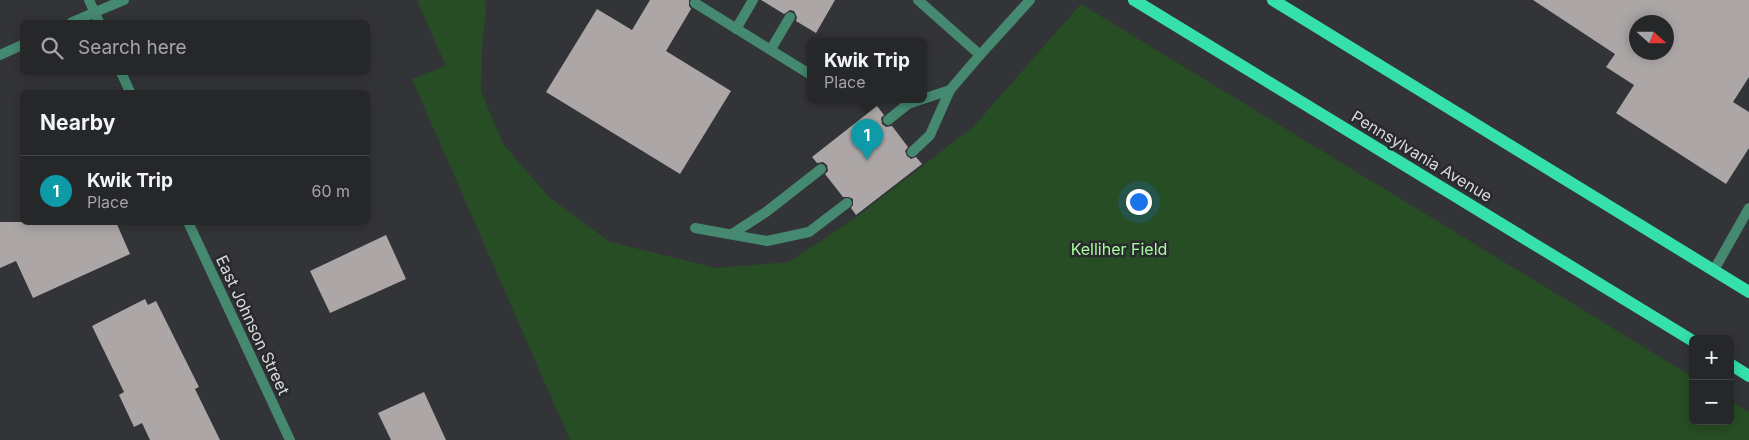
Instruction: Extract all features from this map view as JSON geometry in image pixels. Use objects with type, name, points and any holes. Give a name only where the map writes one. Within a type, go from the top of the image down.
[{"type":"main road","name":"Pennsylvania Avenue","points":[[1134,0],[1689,339]]},
{"type":"main road","points":[[1273,0],[1749,292]]},
{"type":"main road","points":[[1734,367],[1749,376]]},
{"type":"street","points":[[89,0],[98,20]]},
{"type":"street","points":[[76,20],[124,0]]},
{"type":"street","points":[[706,9],[712,0]]},
{"type":"street","points":[[736,28],[753,0]]},
{"type":"street","points":[[918,0],[980,55]]},
{"type":"street","points":[[912,152],[930,135],[950,90],[1030,0]]},
{"type":"street","points":[[695,3],[807,72]]},
{"type":"street","points":[[771,50],[790,17]]},
{"type":"street","points":[[0,55],[20,46]]},
{"type":"street","points":[[122,75],[129,90]]},
{"type":"street","points":[[927,98],[950,90]]},
{"type":"street","points":[[888,120],[911,103]]},
{"type":"street","points":[[732,234],[766,212],[822,169]]},
{"type":"street","points":[[694,228],[767,241],[809,232],[847,203]]},
{"type":"street","points":[[1714,270],[1749,208]]},
{"type":"street","name":"East Johnson Street","points":[[189,225],[290,440]]},
{"type":"green space","name":"Kelliher Field","points":[[417,0],[485,0],[481,91],[503,144],[550,198],[610,242],[716,268],[789,262],[854,219],[973,127],[1081,4],[1689,375],[1689,425],[1734,425],[1734,403],[1749,412],[1749,440],[570,440],[412,79],[446,66]]},
{"type":"building","points":[[650,0],[689,0],[691,9],[666,51],[731,91],[680,174],[546,92],[597,9],[632,30]]},
{"type":"building","points":[[761,0],[835,0],[816,33],[796,21],[797,17],[794,11],[790,10],[784,14]]},
{"type":"building","points":[[1533,0],[1749,0],[1749,77],[1733,102],[1749,112],[1749,148],[1726,184],[1616,113],[1634,85],[1606,67],[1615,54]]},
{"type":"building","points":[[877,106],[884,115],[881,118],[882,124],[886,127],[892,126],[908,147],[905,151],[907,156],[911,159],[916,157],[922,164],[856,215],[851,208],[853,199],[843,197],[825,174],[828,171],[827,165],[823,162],[817,163],[812,157]]},
{"type":"building","points":[[0,222],[20,222],[20,225],[117,225],[130,254],[33,298],[16,261],[0,268]]},
{"type":"building","points":[[386,235],[406,279],[330,313],[310,271]]},
{"type":"building","points":[[145,299],[148,305],[156,301],[199,387],[195,389],[220,440],[150,440],[142,423],[134,427],[119,395],[124,392],[92,326]]},
{"type":"building","points":[[424,392],[446,440],[391,440],[378,413]]},
{"type":"place","name":"Kwik Trip","points":[[867,160]]}]
